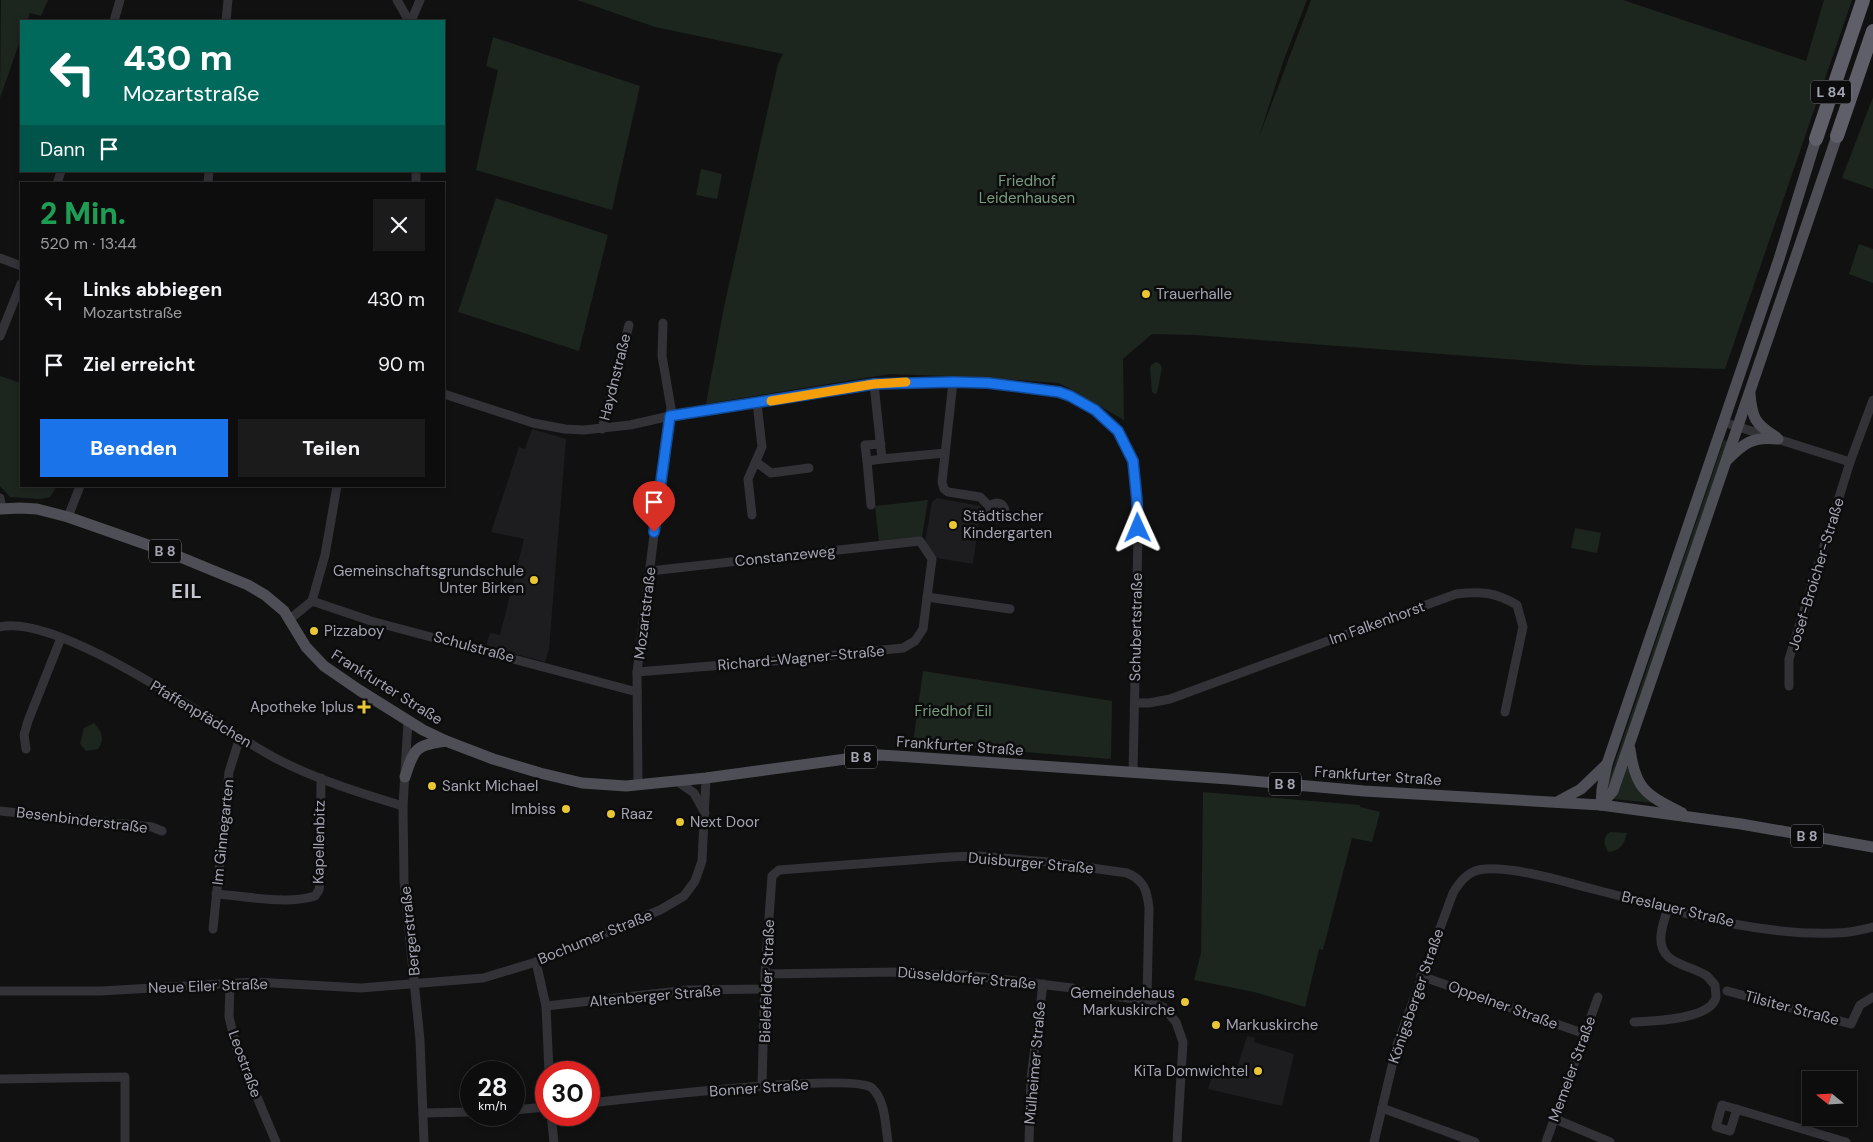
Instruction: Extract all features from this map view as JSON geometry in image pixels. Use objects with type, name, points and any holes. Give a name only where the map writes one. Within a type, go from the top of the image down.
[{"type":"highway","name":"L 84","points":[[1816,139],[1863,0]]},
{"type":"highway","name":"L 84","points":[[1837,136],[1873,31]]},
{"type":"highway","points":[[1837,136],[1873,62]]},
{"type":"main road","name":"L 84","points":[[1601,805],[1613,791],[1837,136]]},
{"type":"main road","name":"L 84","points":[[1601,805],[1606,764],[1779,259],[1816,139]]},
{"type":"main road","points":[[1750,390],[1753,415],[1756,421],[1760,426],[1778,438]]},
{"type":"main road","points":[[1724,463],[1752,440],[1778,438]]},
{"type":"main road","name":"Frankfurter Straße","points":[[1,505],[37,509],[68,517],[168,552],[248,585],[277,604],[290,619],[306,647],[324,666],[408,721],[446,741],[506,764],[566,780],[601,785],[638,785],[879,755],[1229,779],[1364,791],[1601,805],[1741,824],[1873,848]]},
{"type":"main road","points":[[405,777],[411,759],[417,750],[426,744],[446,741]]},
{"type":"main road","points":[[1629,745],[1634,774],[1639,785],[1657,800],[1690,817]]},
{"type":"main road","points":[[1556,802],[1581,789],[1606,764]]},
{"type":"street","points":[[114,20],[120,0]]},
{"type":"street","points":[[226,20],[228,0]]},
{"type":"street","points":[[397,0],[408,20]]},
{"type":"street","points":[[410,20],[420,0]]},
{"type":"street","points":[[0,258],[20,266]]},
{"type":"street","points":[[0,336],[20,286]]},
{"type":"street","name":"Mozartstraße","points":[[638,785],[637,672],[671,408],[662,349],[663,323]]},
{"type":"street","name":"Haydnstraße","points":[[602,429],[628,324]]},
{"type":"street","points":[[953,382],[942,482],[944,489],[948,492],[980,497],[990,508]]},
{"type":"street","name":"Schubertstraße","points":[[445,394],[533,422],[569,430],[602,429],[670,416],[874,384],[953,382],[997,384],[1064,394],[1095,410],[1118,431],[1133,461],[1137,501],[1133,773]]},
{"type":"street","points":[[874,384],[882,459]]},
{"type":"street","name":"Josef-Broicher-Straße","points":[[1789,686],[1789,659],[1850,462],[1873,400]]},
{"type":"street","points":[[752,515],[748,479],[762,447],[757,403]]},
{"type":"street","points":[[1723,422],[1850,462]]},
{"type":"street","points":[[872,505],[865,445],[881,444]]},
{"type":"street","points":[[867,461],[945,453]]},
{"type":"street","points":[[756,462],[771,472],[808,468]]},
{"type":"street","points":[[68,517],[80,487]]},
{"type":"street","points":[[290,619],[312,601],[325,556],[337,487]]},
{"type":"street","name":"Constanzeweg","points":[[650,571],[920,541]]},
{"type":"street","name":"Richard-Wagner-Straße","points":[[637,672],[902,648],[915,641],[921,635],[932,559],[920,541]]},
{"type":"street","name":"Im Falkenhorst","points":[[1135,703],[1149,703],[1170,699],[1456,594],[1480,591],[1502,596],[1517,605],[1523,627],[1505,712]]},
{"type":"street","points":[[927,597],[1010,610]]},
{"type":"street","name":"Schulstraße","points":[[312,601],[371,621],[637,692]]},
{"type":"street","name":"Pfaffenpfädchen","points":[[0,627],[30,627],[104,656],[276,758],[321,778],[403,806]]},
{"type":"street","points":[[26,749],[24,735],[28,721],[61,638]]},
{"type":"street","name":"Bergerstraße","points":[[408,721],[403,806],[404,881],[416,984],[424,1142]]},
{"type":"street","name":"Im Ginnegarten","points":[[213,929],[229,772],[240,737]]},
{"type":"street","name":"Kapellenbitz","points":[[216,894],[290,899],[315,896],[319,890],[320,883],[321,778]]},
{"type":"street","name":"Bochumer Straße","points":[[416,984],[483,978],[536,962],[660,910],[684,896],[695,881],[702,861],[706,813],[706,778]]},
{"type":"street","points":[[677,781],[694,793],[706,813]]},
{"type":"street","name":"Besenbinderstraße","points":[[0,811],[152,827],[162,831]]},
{"type":"street","name":"Duisburger Straße","points":[[772,876],[779,870],[979,856],[1049,862],[1127,873],[1137,877],[1144,886],[1148,896],[1147,999]]},
{"type":"street","name":"Breslauer Straße","points":[[1485,869],[1520,872],[1724,921],[1794,932],[1838,933],[1873,927]]},
{"type":"street","name":"Königsberger Straße","points":[[1374,1142],[1397,1045],[1453,893],[1465,877],[1474,871],[1485,869]]},
{"type":"street","name":"Bielefelder Straße","points":[[762,1086],[765,974],[772,876]]},
{"type":"street","points":[[1634,1022],[1693,1015],[1712,1005],[1716,997],[1715,985],[1706,976],[1679,965],[1666,955],[1661,944],[1661,935],[1668,908]]},
{"type":"street","points":[[536,962],[546,1006],[548,1061]]},
{"type":"street","name":"Düsseldorfer Straße","points":[[765,974],[895,972],[966,975],[1147,999],[1164,1008],[1176,1022],[1183,1042],[1177,1142]]},
{"type":"street","name":"Oppelner Straße","points":[[1421,976],[1585,1034]]},
{"type":"street","name":"Neue Eiler Straße","points":[[0,991],[101,991],[255,982],[361,988],[416,984]]},
{"type":"street","name":"Leostraße","points":[[230,984],[229,1017],[236,1050],[276,1142]]},
{"type":"street","name":"Mülheimer Straße","points":[[1029,1142],[1030,1095],[1043,984]]},
{"type":"street","name":"Altenberger Straße","points":[[546,1006],[688,990],[765,989]]},
{"type":"street","name":"Tilsiter Straße","points":[[1728,991],[1851,1024],[1860,1004],[1873,997]]},
{"type":"street","name":"Memeler Straße","points":[[1546,1142],[1598,997]]},
{"type":"street","points":[[0,1079],[125,1078],[125,1142]]},
{"type":"street","name":"Bonner Straße","points":[[600,1102],[762,1086],[855,1083],[872,1088],[883,1107],[888,1142]]},
{"type":"street","points":[[1382,1108],[1475,1142]]},
{"type":"street","points":[[1737,1109],[1846,1142]]},
{"type":"street","points":[[423,1113],[460,1112]]},
{"type":"street","points":[[1554,1119],[1610,1142]]},
{"type":"street","points":[[552,1126],[554,1142]]},
{"type":"shaded area","name":"Gemeinschaftsgrundschule Unter Birken","points":[[532,429],[566,439],[549,649],[545,662],[486,646],[490,633],[500,635],[524,539],[491,532],[519,447],[525,449]]},
{"type":"shaded area","name":"Städtischer Kindergarten","points":[[937,498],[981,506],[973,564],[936,558],[925,542],[932,502]]},
{"type":"shaded area","name":"KiTa Domwichtel","points":[[1247,1036],[1255,1038],[1254,1042],[1294,1054],[1282,1106],[1208,1089],[1211,1079],[1217,1074],[1234,1071],[1237,1068]]},
{"type":"green space","points":[[1,0],[48,0],[41,16],[30,13],[27,20],[20,20],[20,41],[0,98]]},
{"type":"green space","name":"Friedhof Leidenhausen","points":[[577,0],[1307,0],[1283,62],[1259,137],[1311,0],[1623,0],[1806,61],[1824,0],[1852,0],[1725,369],[1583,365],[1196,335],[1152,334],[1123,359],[1124,420],[1059,383],[972,377],[890,374],[706,404],[724,307],[778,64],[783,54],[655,27]]},
{"type":"green space","points":[[493,37],[640,86],[612,210],[476,170],[498,70],[486,66]]},
{"type":"green space","points":[[1873,97],[1873,189],[1842,178]]},
{"type":"green space","points":[[701,169],[722,174],[717,199],[696,195]]},
{"type":"green space","points":[[496,198],[608,235],[579,351],[458,312]]},
{"type":"green space","points":[[1859,244],[1873,249],[1873,283],[1849,274]]},
{"type":"green space","points":[[1156,362],[1162,368],[1157,393],[1155,394],[1152,392],[1150,368]]},
{"type":"green space","points":[[0,376],[20,383],[20,487],[56,487],[50,497],[41,499],[10,497],[0,486]]},
{"type":"green space","points":[[1724,440],[1727,441],[1609,790],[1606,789]]},
{"type":"green space","points":[[928,500],[922,537],[879,542],[875,506]]},
{"type":"green space","points":[[1575,528],[1601,533],[1597,553],[1571,548]]},
{"type":"green space","name":"Friedhof Eil","points":[[923,671],[1112,701],[1111,759],[913,743]]},
{"type":"green space","points":[[94,723],[101,732],[100,746],[98,749],[86,751],[80,744],[84,728]]},
{"type":"green space","points":[[1626,767],[1638,788],[1654,803],[1613,799]]},
{"type":"green space","points":[[1203,792],[1360,805],[1360,807],[1380,812],[1372,842],[1352,838],[1323,950],[1319,949],[1305,1007],[1254,992],[1194,980],[1201,953]]},
{"type":"green space","points":[[1610,832],[1627,833],[1621,847],[1608,852],[1604,841]]},
{"type":"slow traffic","points":[[771,401],[874,384],[906,382]]},
{"type":"place","name":"Trauerhalle","points":[[1146,294]]},
{"type":"place","name":"Städtischer Kindergarten","points":[[953,525]]},
{"type":"place","name":"Gemeinschaftsgrundschule Unter Birken","points":[[534,580]]},
{"type":"place","name":"Pizzaboy","points":[[314,631]]},
{"type":"place","name":"Apotheke 1plus","points":[[364,707]]},
{"type":"place","name":"Sankt Michael","points":[[432,786]]},
{"type":"place","name":"Imbiss","points":[[566,809]]},
{"type":"place","name":"Raaz","points":[[611,814]]},
{"type":"place","name":"Next Door","points":[[680,822]]},
{"type":"place","name":"Gemeindehaus Markuskirche","points":[[1185,1002]]},
{"type":"place","name":"Markuskirche","points":[[1216,1025]]},
{"type":"place","name":"KiTa Domwichtel","points":[[1258,1071]]},
{"type":"district","name":"EIL","points":[[187,591]]},
{"type":"route","points":[[654,532],[670,416],[896,382],[988,383],[1059,392],[1095,410],[1118,431],[1133,461],[1138,528]]}]
